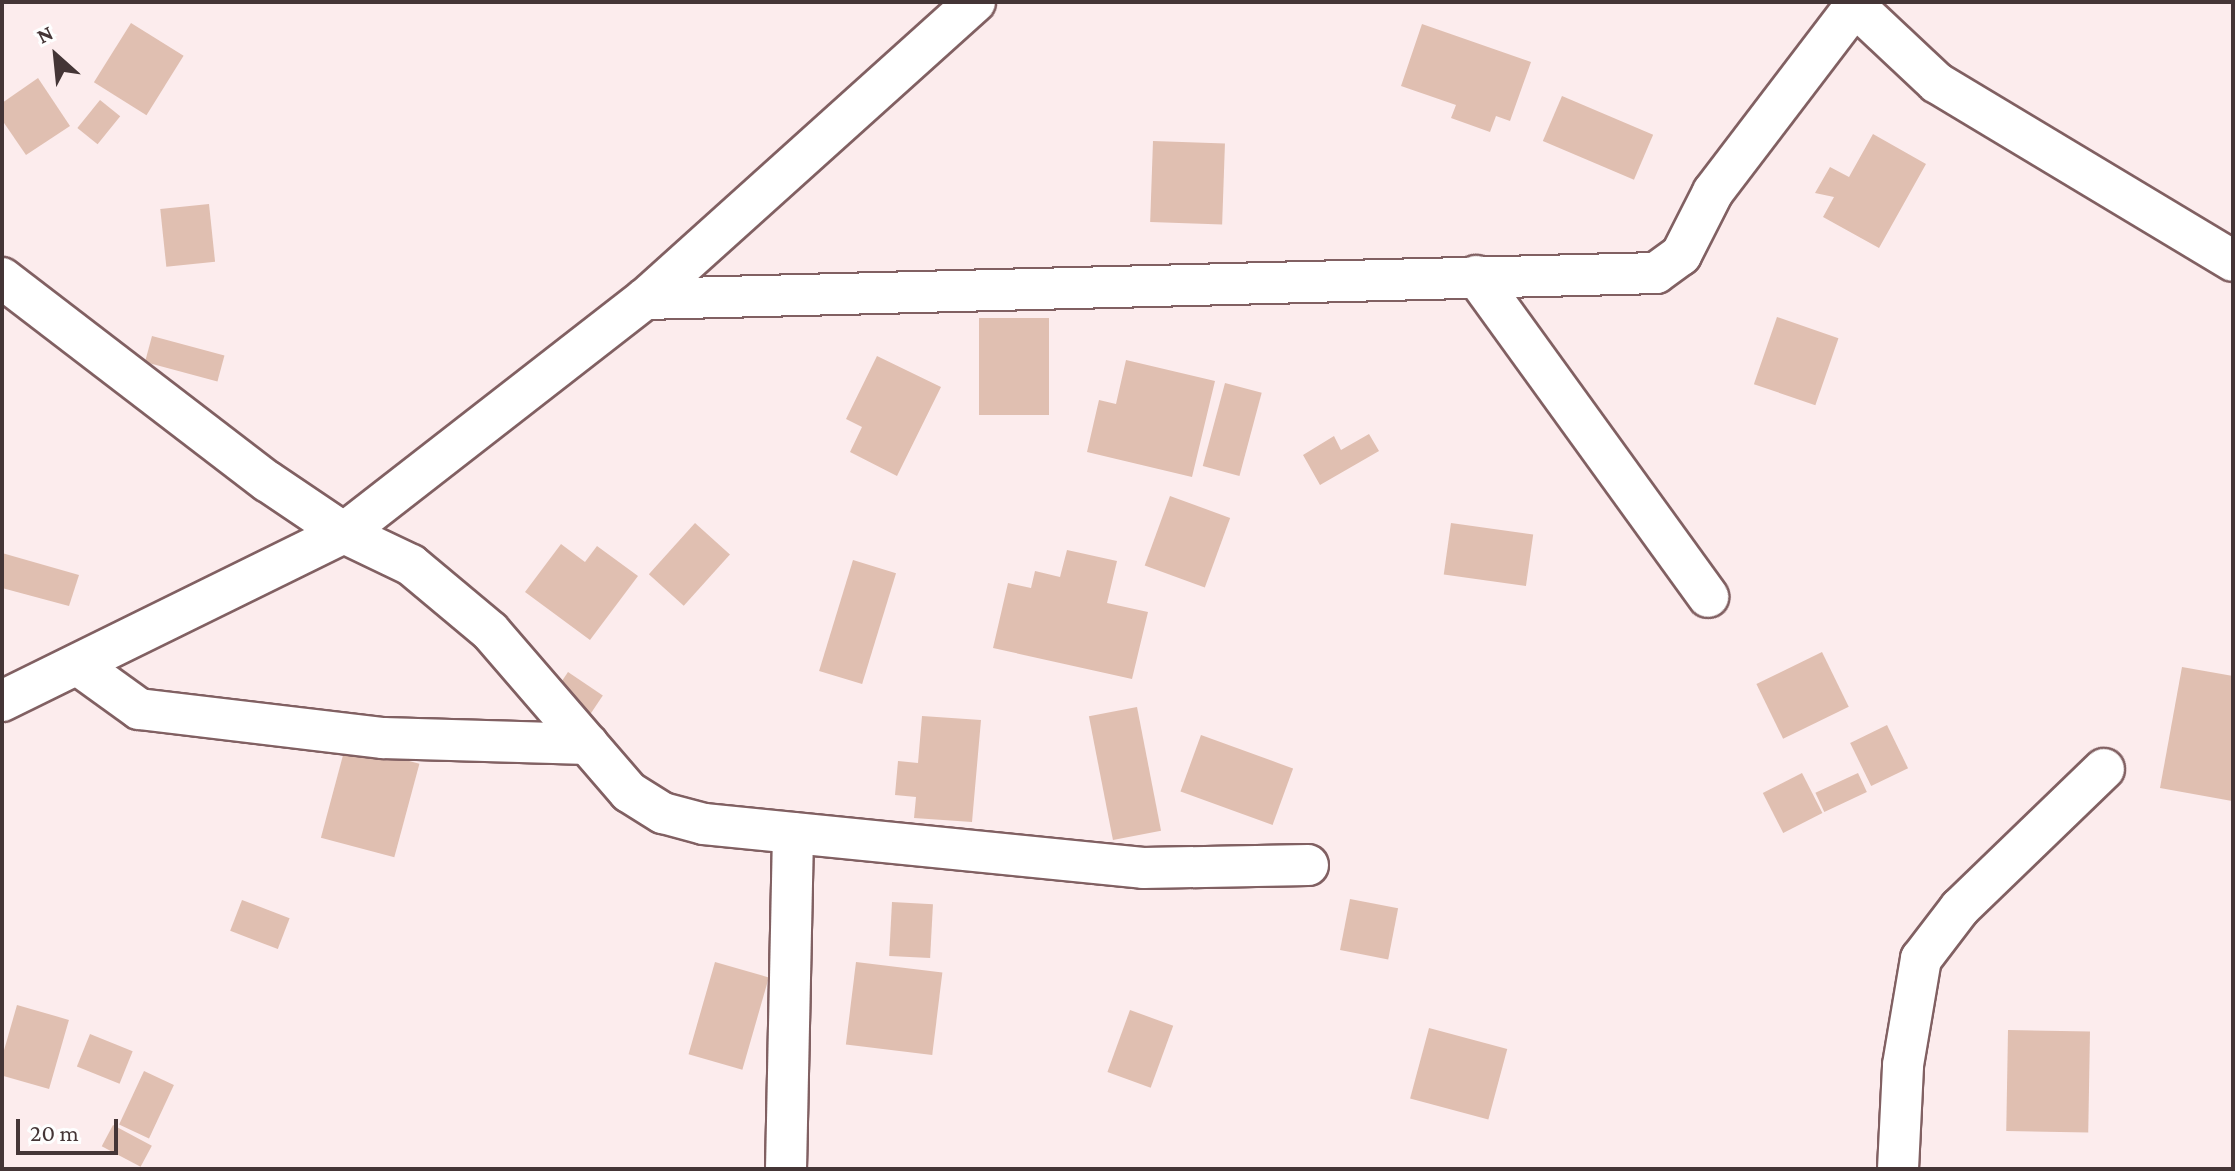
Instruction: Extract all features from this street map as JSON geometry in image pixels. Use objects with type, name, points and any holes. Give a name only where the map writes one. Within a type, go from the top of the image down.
[{"type":"street","points":[[2,701],[344,533],[645,299],[975,2]]},
{"type":"street","points":[[645,299],[1656,273],[1681,255],[1713,192],[1856,4],[1961,99],[2233,261]]},
{"type":"street","points":[[1476,276],[1708,597]]},
{"type":"street","points":[[2,278],[147,393],[344,533],[411,565],[490,631],[629,792],[663,813],[793,833],[1143,868],[1308,865]]},
{"type":"street","points":[[78,665],[139,709],[383,738],[588,744]]},
{"type":"street","points":[[1898,1169],[1903,1065],[1921,959],[1960,908],[2104,769]]},
{"type":"street","points":[[786,1169],[793,833]]},
{"type":"building","points":[[131,23],[184,56],[146,115],[94,82]]},
{"type":"building","points":[[1422,24],[1531,62],[1510,121],[1496,116],[1490,132],[1451,118],[1456,105],[1401,86]]},
{"type":"building","points":[[38,78],[70,126],[26,155],[2,120],[2,103]]},
{"type":"building","points":[[1562,96],[1653,135],[1634,180],[1543,141]]},
{"type":"building","points":[[100,100],[120,116],[98,144],[77,128]]},
{"type":"building","points":[[1873,134],[1926,164],[1879,248],[1823,217],[1834,197],[1815,193],[1830,167],[1849,177]]},
{"type":"building","points":[[1153,141],[1225,144],[1222,224],[1150,222]]},
{"type":"building","points":[[209,204],[215,262],[166,267],[160,209]]},
{"type":"building","points":[[1777,317],[1838,338],[1815,405],[1754,384]]},
{"type":"building","points":[[979,318],[1049,318],[1049,415],[979,415]]},
{"type":"building","points":[[152,336],[224,355],[217,381],[145,362]]},
{"type":"building","points":[[877,356],[941,387],[897,476],[850,452],[862,427],[846,419]]},
{"type":"building","points":[[1126,360],[1215,381],[1192,477],[1087,452],[1099,400],[1116,404]]},
{"type":"building","points":[[1225,383],[1262,393],[1239,476],[1203,466]]},
{"type":"building","points":[[1369,434],[1379,451],[1320,485],[1303,455],[1334,436],[1341,450]]},
{"type":"building","points":[[1170,496],[1230,518],[1205,587],[1145,566]]},
{"type":"building","points":[[695,523],[730,554],[684,606],[649,574]]},
{"type":"building","points":[[1451,523],[1533,535],[1526,586],[1444,574]]},
{"type":"building","points":[[561,544],[585,562],[597,546],[638,576],[590,640],[525,592]]},
{"type":"building","points":[[1067,550],[1117,561],[1107,603],[1148,612],[1132,679],[993,648],[1008,583],[1031,588],[1035,571],[1060,577]]},
{"type":"building","points":[[2,553],[79,575],[69,606],[2,588]]},
{"type":"building","points":[[853,560],[896,573],[862,684],[819,671]]},
{"type":"building","points":[[1822,652],[1849,707],[1783,739],[1756,684]]},
{"type":"building","points":[[2182,667],[2233,676],[2232,801],[2160,788]]},
{"type":"building","points":[[568,672],[603,695],[589,715],[555,692]]},
{"type":"building","points":[[1137,707],[1161,831],[1113,840],[1089,716]]},
{"type":"building","points":[[922,716],[981,720],[972,822],[914,818],[916,797],[895,795],[898,761],[918,763]]},
{"type":"building","points":[[1887,725],[1908,768],[1871,786],[1850,743]]},
{"type":"building","points":[[1201,735],[1293,769],[1273,825],[1180,791]]},
{"type":"building","points":[[346,744],[419,764],[394,857],[321,838]]},
{"type":"building","points":[[1802,773],[1822,813],[1783,833],[1763,793]]},
{"type":"building","points":[[1858,773],[1867,792],[1824,812],[1815,793]]},
{"type":"building","points":[[1350,899],[1398,908],[1388,959],[1340,950]]},
{"type":"building","points":[[242,900],[290,918],[278,949],[230,931]]},
{"type":"building","points":[[892,902],[933,904],[930,958],[889,956]]},
{"type":"building","points":[[715,962],[769,977],[742,1070],[689,1054]]},
{"type":"building","points":[[856,962],[942,973],[932,1055],[846,1044]]},
{"type":"building","points":[[17,1005],[69,1020],[49,1089],[2,1076],[2,1057]]},
{"type":"building","points":[[1130,1010],[1173,1026],[1151,1088],[1107,1072]]},
{"type":"building","points":[[1429,1028],[1507,1049],[1488,1119],[1410,1099]]},
{"type":"building","points":[[2008,1030],[2090,1031],[2088,1132],[2006,1131]]},
{"type":"building","points":[[90,1034],[133,1051],[120,1084],[77,1066]]},
{"type":"building","points":[[144,1071],[174,1085],[149,1138],[119,1124]]},
{"type":"building","points":[[113,1125],[152,1146],[141,1167],[102,1146]]}]
